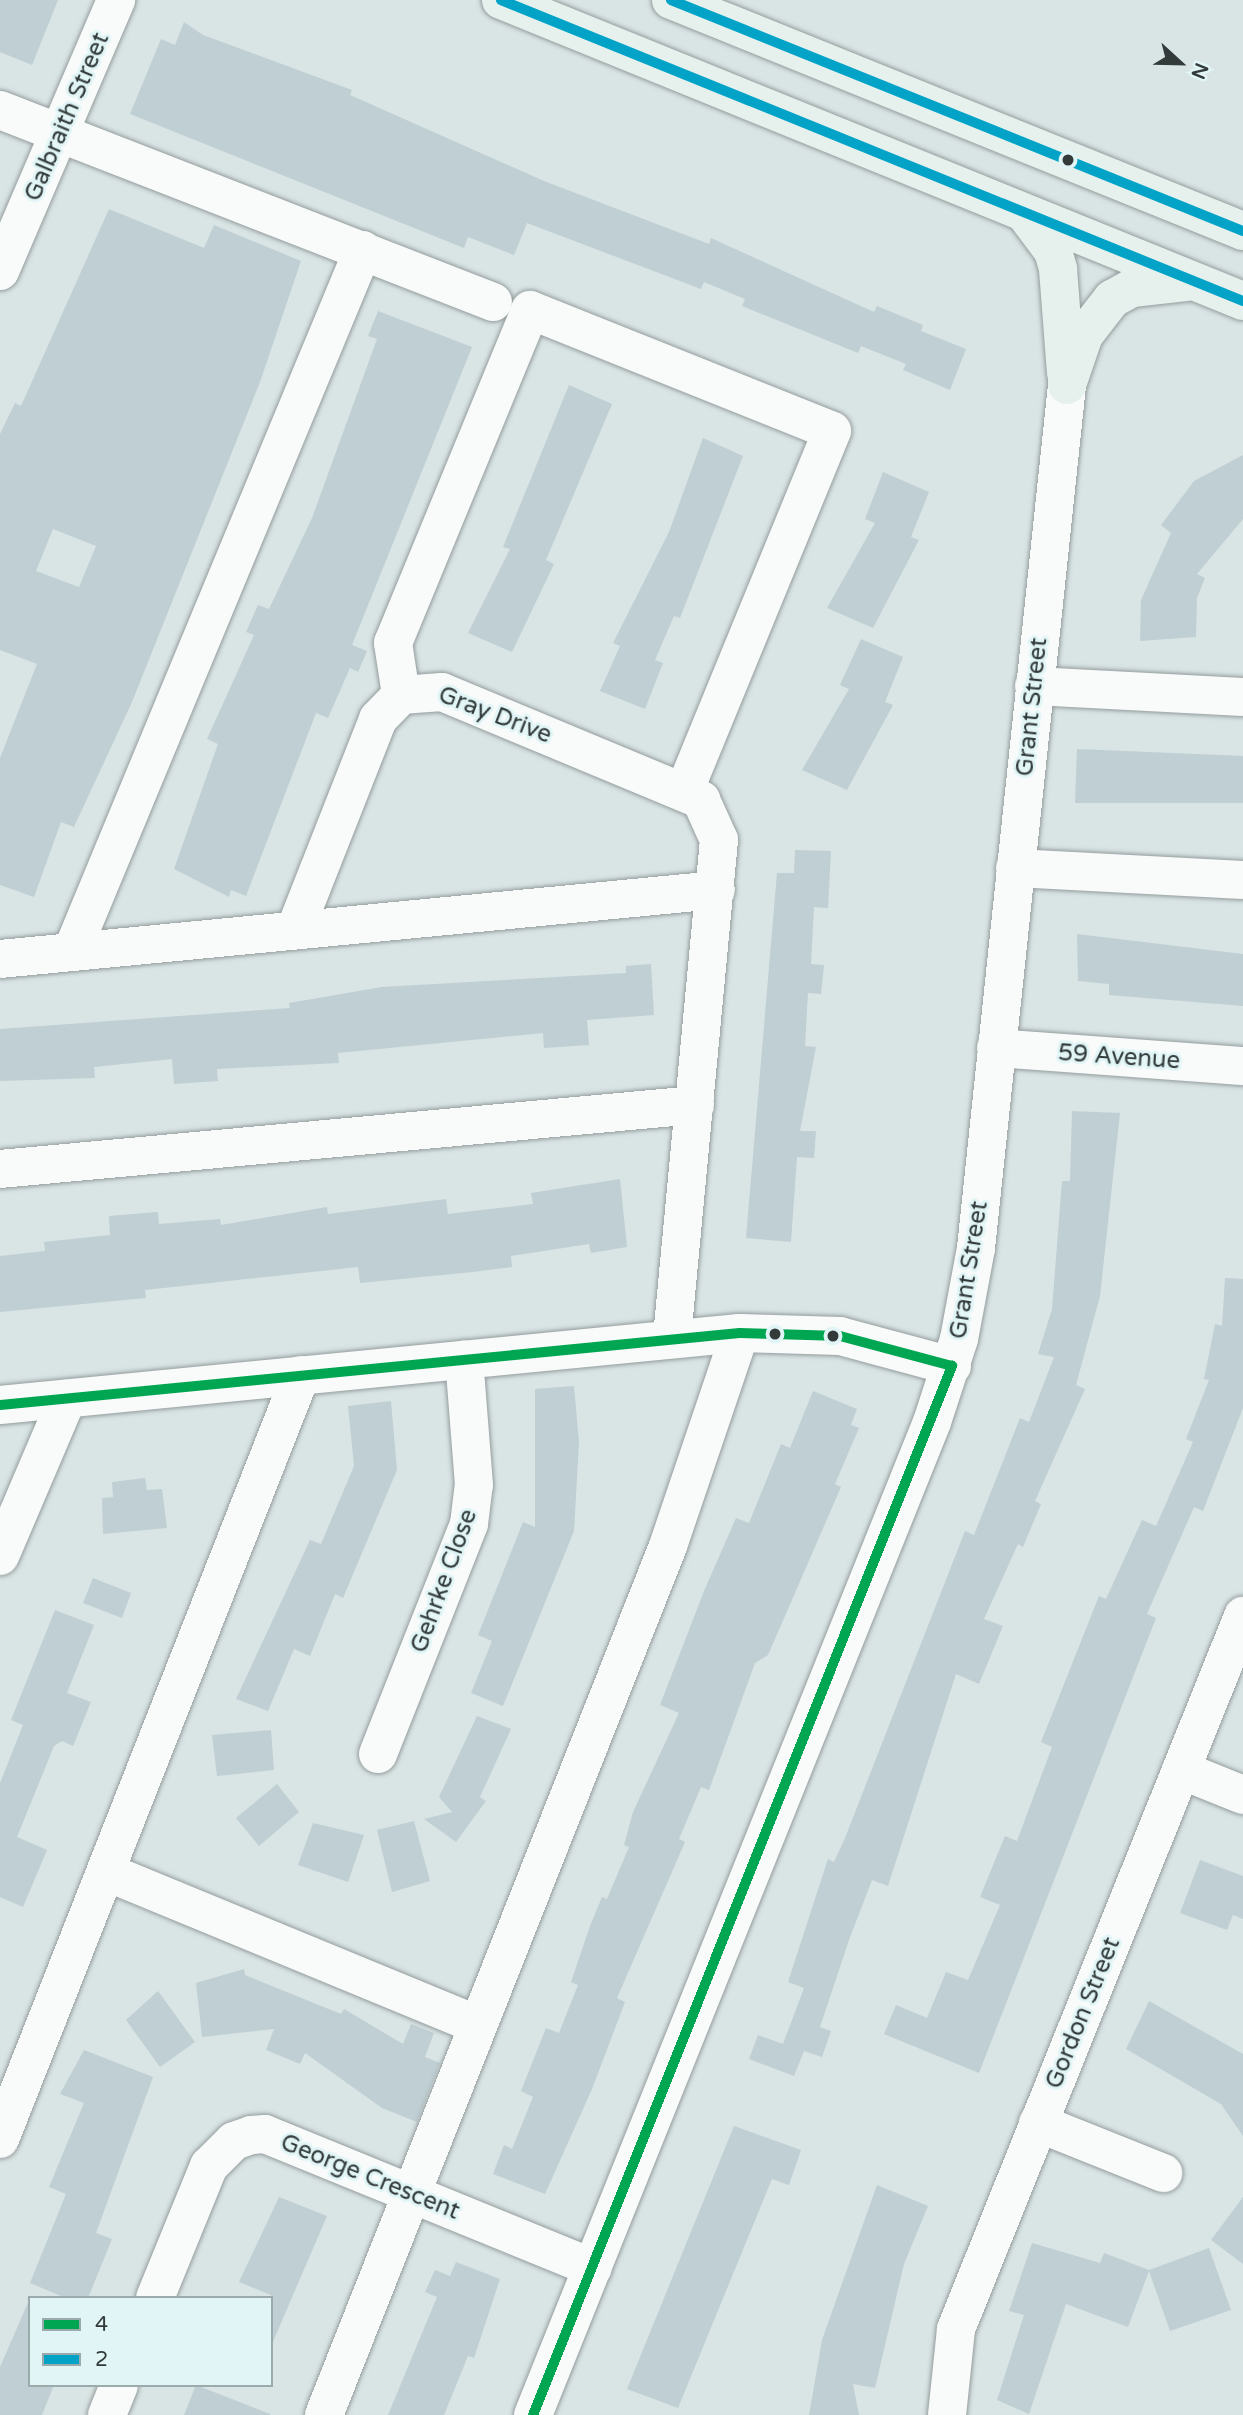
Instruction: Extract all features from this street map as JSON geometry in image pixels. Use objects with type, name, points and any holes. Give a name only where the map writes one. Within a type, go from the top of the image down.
[{"type":"main road","points":[[501,0],[1243,301]]},
{"type":"main road","points":[[671,0],[1243,231]]},
{"type":"main road","points":[[1026,215],[1053,251],[1058,269],[1067,385]]},
{"type":"main road","points":[[1067,385],[1084,335],[1112,299],[1152,284],[1192,282]]},
{"type":"street","name":"Galbraith Street","points":[[0,271],[62,135],[116,0]]},
{"type":"street","points":[[0,110],[494,302]]},
{"type":"street","points":[[72,951],[363,250]]},
{"type":"street","points":[[401,695],[393,643],[530,310],[832,431],[685,790]]},
{"type":"street","name":"Grant Street","points":[[533,2415],[952,1366],[975,1248],[1067,385]]},
{"type":"street","points":[[1034,686],[1243,697]]},
{"type":"street","name":"Gray Drive","points":[[295,930],[379,719],[401,695],[442,692],[685,790],[701,800],[718,830],[716,890],[673,1336]]},
{"type":"street","points":[[1016,868],[1243,880]]},
{"type":"street","points":[[0,958],[716,890]]},
{"type":"street","name":"59 Avenue","points":[[996,1048],[1243,1066]]},
{"type":"street","points":[[0,1169],[695,1105]]},
{"type":"street","points":[[324,2415],[413,2195],[475,2024],[668,1546],[740,1333]]},
{"type":"street","points":[[0,1405],[673,1336],[740,1333],[840,1336],[952,1366]]},
{"type":"street","name":"Gehrke Close","points":[[378,1754],[470,1524],[474,1485],[464,1359]]},
{"type":"street","points":[[0,2139],[109,1873],[301,1375]]},
{"type":"street","points":[[0,1556],[67,1399]]},
{"type":"street","name":"Gordon Street","points":[[947,2415],[956,2329],[1243,1616]]},
{"type":"street","points":[[1181,1770],[1243,1795]]},
{"type":"street","points":[[109,1873],[475,2024]]},
{"type":"street","points":[[1038,2123],[1163,2173]]},
{"type":"street","name":"George Crescent","points":[[156,2296],[209,2166],[234,2141],[265,2134],[593,2268]]},
{"type":"street","points":[[107,2415],[118,2387]]},
{"type":"building","points":[[0,0],[58,0],[32,65],[0,52]]},
{"type":"building","points":[[184,22],[203,35],[352,90],[350,95],[544,181],[709,244],[711,238],[874,312],[877,306],[923,325],[921,331],[966,349],[950,390],[903,370],[906,364],[861,346],[858,353],[742,306],[745,299],[704,282],[701,289],[527,223],[514,255],[468,237],[464,248],[130,114],[161,39],[175,45]]},
{"type":"building","points":[[109,209],[204,248],[214,225],[301,261],[260,382],[132,702],[74,827],[61,822],[34,897],[0,885],[0,758],[37,664],[0,650],[0,434],[15,403],[21,406]],"holes":[[[53,529],[96,546],[79,587],[36,571]]]},
{"type":"building","points":[[378,311],[472,347],[352,645],[367,651],[358,672],[350,668],[328,718],[316,713],[246,896],[231,890],[229,897],[174,869],[218,744],[207,739],[254,635],[246,632],[258,605],[269,609],[312,518],[377,339],[368,336]]},
{"type":"building","points":[[569,385],[612,404],[546,560],[554,564],[512,652],[468,633],[510,549],[503,547]]},
{"type":"building","points":[[703,438],[743,456],[680,618],[674,616],[655,660],[663,663],[645,709],[600,691],[620,646],[613,643],[669,532]]},
{"type":"building","points":[[1243,455],[1243,519],[1197,574],[1205,578],[1197,598],[1196,637],[1140,641],[1141,600],[1171,533],[1161,525],[1194,481]]},
{"type":"building","points":[[883,472],[929,492],[911,537],[919,540],[873,628],[827,608],[875,523],[865,519]]},
{"type":"building","points":[[861,639],[903,657],[885,702],[893,705],[847,790],[802,770],[849,689],[840,685]]},
{"type":"building","points":[[1077,749],[1243,756],[1243,803],[1075,803]]},
{"type":"building","points":[[795,850],[831,851],[828,908],[814,907],[811,964],[824,965],[821,994],[808,993],[805,1046],[816,1047],[800,1131],[816,1131],[814,1158],[797,1157],[791,1242],[746,1238],[777,873],[794,873]]},
{"type":"building","points":[[1077,934],[1243,954],[1243,1006],[1109,995],[1109,984],[1078,981]]},
{"type":"building","points":[[651,964],[654,1015],[587,1020],[589,1045],[544,1048],[543,1033],[338,1053],[339,1063],[217,1069],[218,1081],[174,1084],[172,1059],[94,1067],[95,1078],[0,1081],[0,1029],[290,1008],[289,1003],[382,987],[626,973],[626,966]]},
{"type":"building","points":[[1072,1111],[1120,1113],[1100,1296],[1076,1385],[1085,1389],[1035,1501],[1041,1504],[1023,1547],[1018,1544],[984,1619],[1003,1626],[979,1684],[956,1674],[888,1886],[872,1880],[820,2027],[831,2031],[822,2057],[804,2051],[794,2076],[749,2059],[758,2035],[783,2044],[804,1988],[788,1982],[828,1859],[834,1862],[845,1838],[965,1531],[974,1535],[1020,1418],[1029,1422],[1054,1357],[1038,1354],[1052,1309],[1062,1181],[1070,1181]]},
{"type":"building","points":[[620,1179],[627,1247],[591,1253],[589,1244],[511,1256],[512,1267],[473,1272],[360,1283],[358,1267],[145,1290],[146,1298],[0,1312],[0,1256],[45,1251],[44,1242],[110,1235],[109,1216],[158,1212],[159,1224],[220,1219],[221,1225],[327,1207],[328,1214],[446,1199],[448,1214],[533,1204],[531,1193]]},
{"type":"building","points":[[1225,1278],[1243,1279],[1243,1408],[1203,1511],[1194,1507],[1147,1614],[1156,1618],[979,2073],[884,2034],[896,2005],[927,2018],[946,1972],[968,1980],[1000,1905],[980,1897],[1005,1836],[1017,1841],[1052,1747],[1041,1742],[1099,1596],[1106,1599],[1142,1520],[1156,1526],[1193,1442],[1186,1439],[1209,1380],[1204,1379],[1215,1324],[1222,1326]]},
{"type":"building","points":[[574,1386],[579,1443],[574,1531],[503,1706],[471,1693],[492,1641],[478,1635],[523,1522],[535,1527],[535,1389]]},
{"type":"building","points":[[813,1391],[857,1409],[851,1425],[859,1428],[835,1484],[841,1487],[768,1655],[755,1663],[709,1790],[701,1787],[679,1839],[685,1842],[617,1998],[625,2002],[592,2089],[545,2194],[493,2174],[504,2145],[512,2149],[533,2097],[521,2091],[546,2028],[559,2033],[578,1985],[571,1982],[590,1926],[602,1897],[607,1899],[629,1847],[624,1845],[633,1812],[679,1713],[660,1705],[704,1591],[736,1518],[749,1523],[781,1444],[790,1448]]},
{"type":"building","points":[[391,1401],[397,1470],[343,1598],[335,1594],[310,1656],[294,1649],[268,1711],[236,1699],[310,1540],[321,1544],[354,1466],[348,1406]]},
{"type":"building","points":[[145,1478],[147,1490],[162,1489],[167,1528],[103,1534],[102,1498],[113,1497],[112,1482]]},
{"type":"building","points":[[93,1578],[131,1593],[122,1618],[83,1603]]},
{"type":"building","points":[[55,1610],[94,1625],[67,1693],[91,1702],[73,1746],[62,1741],[54,1746],[17,1837],[47,1850],[23,1907],[0,1897],[0,1783],[23,1725],[11,1720]]},
{"type":"building","points":[[477,1716],[511,1729],[480,1797],[486,1801],[456,1842],[424,1819],[452,1812],[439,1797]]},
{"type":"building","points":[[271,1730],[274,1770],[217,1776],[212,1735]]},
{"type":"building","points":[[277,1784],[299,1812],[259,1846],[236,1818]]},
{"type":"building","points":[[414,1821],[430,1881],[392,1892],[377,1830]]},
{"type":"building","points":[[313,1823],[364,1835],[348,1882],[298,1865]]},
{"type":"building","points":[[1200,1860],[1243,1876],[1243,1919],[1233,1915],[1227,1930],[1180,1913]]},
{"type":"building","points":[[244,1969],[245,1975],[341,2014],[344,2009],[403,2044],[411,2024],[434,2033],[425,2057],[440,2063],[417,2122],[382,2108],[305,2053],[300,2064],[266,2050],[274,2029],[202,2037],[196,1983]]},
{"type":"building","points":[[158,1991],[195,2042],[160,2067],[126,2020]]},
{"type":"building","points":[[1149,2001],[1243,2054],[1243,2136],[1221,2104],[1126,2049]]},
{"type":"building","points":[[84,2050],[153,2077],[96,2233],[112,2239],[89,2296],[61,2296],[30,2283],[66,2194],[49,2187],[84,2103],[60,2094]]},
{"type":"building","points":[[734,2126],[801,2150],[789,2185],[772,2179],[678,2408],[627,2389]]},
{"type":"building","points":[[877,2185],[928,2206],[904,2264],[875,2388],[853,2384],[859,2415],[809,2415],[822,2340]]},
{"type":"building","points":[[279,2197],[327,2216],[273,2342],[273,2296],[239,2282]]},
{"type":"building","points":[[1243,2197],[1243,2264],[1211,2240]]},
{"type":"building","points":[[1032,2243],[1100,2263],[1104,2253],[1149,2270],[1209,2248],[1231,2310],[1170,2331],[1149,2271],[1128,2327],[1066,2304],[1029,2414],[997,2400],[1024,2315],[1009,2311]]},
{"type":"building","points":[[456,2262],[500,2279],[474,2358],[468,2356],[444,2415],[388,2415],[437,2297],[425,2292],[435,2270],[450,2276]]},
{"type":"building","points":[[28,2303],[28,2387],[53,2387],[42,2415],[0,2415],[0,2367]]},
{"type":"building","points":[[195,2387],[270,2414],[270,2415],[184,2415]]},
{"type":"transit line","name":"2","points":[[501,0],[1243,301]]},
{"type":"transit line","name":"2","points":[[671,0],[1243,231]]},
{"type":"transit line","name":"4","points":[[0,1405],[740,1333],[840,1336],[952,1366]]},
{"type":"transit line","name":"4","points":[[533,2415],[952,1366]]}]
